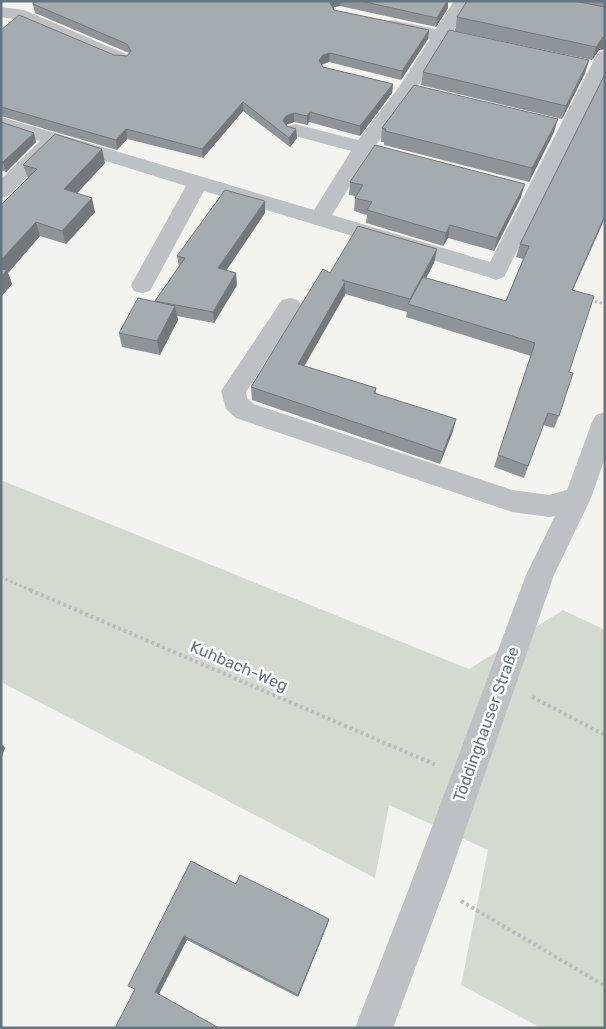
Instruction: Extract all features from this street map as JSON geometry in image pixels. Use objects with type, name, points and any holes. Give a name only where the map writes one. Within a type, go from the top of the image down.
[{"type":"street","points":[[319,220],[363,148],[406,89],[463,1]]},
{"type":"street","points":[[1,12],[18,14],[122,58]]},
{"type":"street","points":[[377,22],[497,48]]},
{"type":"street","points":[[1,123],[496,272],[527,189],[558,125],[595,64]]},
{"type":"street","points":[[387,84],[426,94]]},
{"type":"street","points":[[295,130],[402,157]]},
{"type":"street","points":[[1,191],[54,139]]},
{"type":"street","points":[[142,285],[198,183]]},
{"type":"street","points":[[290,306],[233,391],[235,402],[245,411],[512,501],[549,506],[577,498]]},
{"type":"street","name":"Töddinghauser Straße","points":[[374,1028],[429,883],[540,575],[577,498],[605,422]]},
{"type":"path","points":[[587,298],[605,304]]},
{"type":"path","name":"Kuhbach-Weg","points":[[1,577],[467,777]]},
{"type":"path","points":[[502,681],[605,735]]},
{"type":"path","points":[[429,883],[605,986]]},
{"type":"shaded area","points":[[1,480],[469,669],[563,610],[605,630],[605,1028],[541,1028],[461,985],[488,850],[389,805],[375,878],[1,682]]},
{"type":"building","points":[[36,1],[331,1],[330,3],[334,10],[429,30],[402,71],[330,53],[323,55],[319,60],[323,67],[393,84],[360,126],[310,112],[307,116],[294,113],[286,116],[283,121],[287,126],[296,129],[289,138],[243,102],[202,149],[126,129],[116,140],[1,107],[1,30],[19,15],[114,55],[127,56],[131,51],[127,44],[33,4]]},
{"type":"building","points":[[361,1],[447,1],[437,18]]},
{"type":"building","points":[[467,1],[574,1],[605,7],[605,36],[596,47],[457,17]]},
{"type":"building","points":[[449,30],[589,60],[566,106],[423,72]]},
{"type":"building","points":[[605,74],[605,215],[572,290],[594,296],[569,372],[573,373],[559,416],[548,413],[528,466],[498,455],[535,343],[408,304],[423,277],[506,301],[529,246],[520,244]]},
{"type":"building","points":[[414,85],[558,119],[532,168],[385,131],[386,129],[382,128]]},
{"type":"building","points":[[1,122],[34,133],[3,162],[1,162]]},
{"type":"building","points":[[55,134],[102,149],[64,189],[92,198],[62,231],[36,222],[1,260],[1,205],[37,169],[23,165]]},
{"type":"building","points":[[375,145],[525,184],[497,238],[450,225],[446,233],[367,210],[372,202],[355,198],[363,185],[350,182]]},
{"type":"building","points":[[225,190],[265,201],[218,268],[236,273],[213,312],[155,301],[185,258],[177,256]]},
{"type":"building","points":[[358,226],[437,249],[410,299],[342,280],[345,282],[298,364],[376,388],[374,393],[456,419],[443,452],[251,387],[323,269],[330,273]]},
{"type":"building","points":[[1,269],[7,270],[1,277]]},
{"type":"building","points":[[138,298],[175,306],[157,341],[119,333]]},
{"type":"building","points":[[191,861],[236,884],[240,875],[329,919],[298,995],[184,936],[155,992],[219,1028],[115,1028],[135,989],[128,986]]}]
